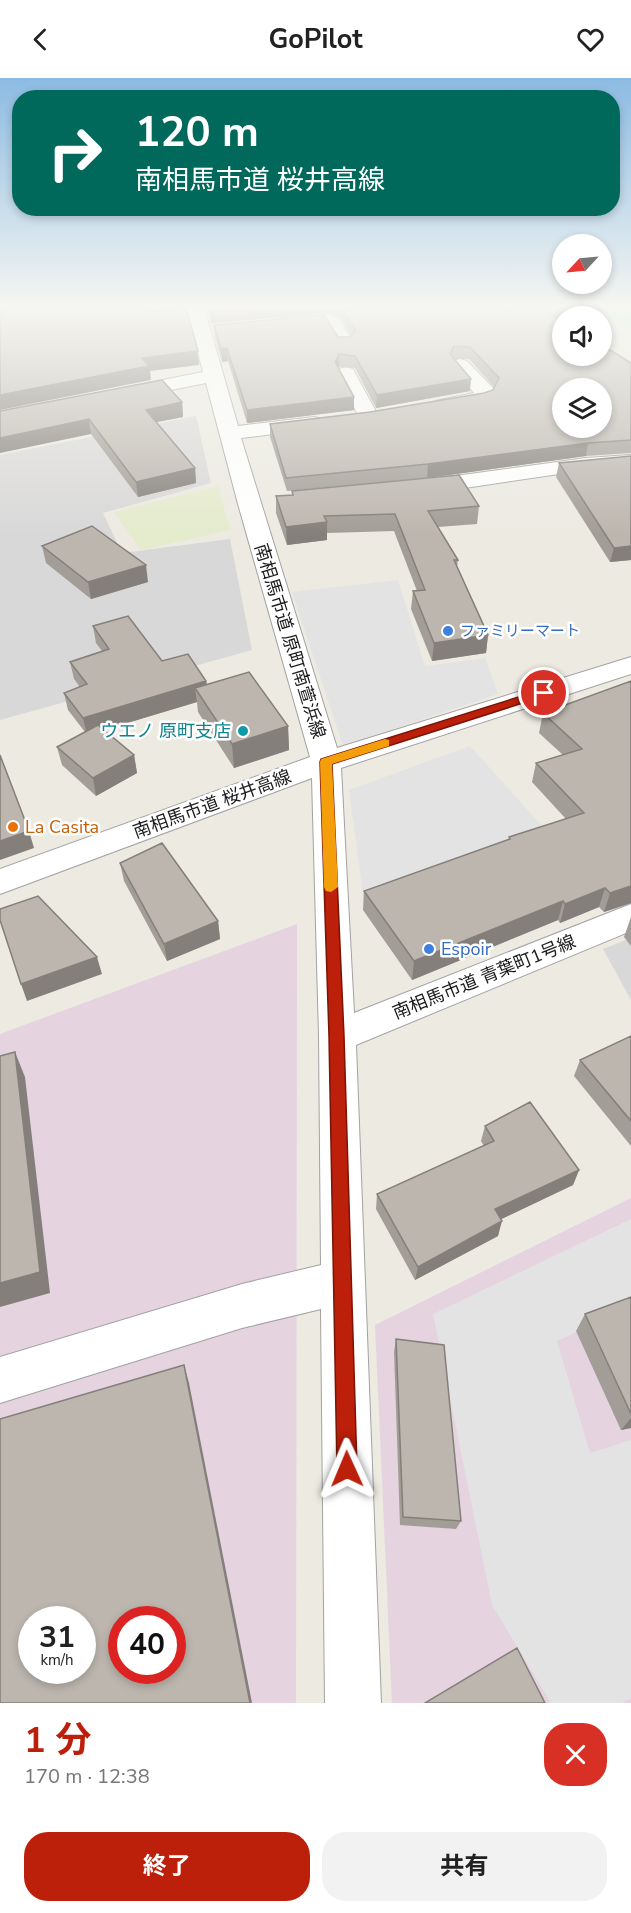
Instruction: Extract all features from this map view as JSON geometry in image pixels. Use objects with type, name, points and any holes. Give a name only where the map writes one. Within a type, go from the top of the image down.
[{"type":"street","points":[[106,397],[179,383]]},
{"type":"street","name":"南相馬市道 原町南萱浜線","points":[[216,383],[229,433],[261,503],[326,762],[337,1036],[353,1703]]},
{"type":"street","points":[[229,433],[376,415],[353,383]]},
{"type":"street","points":[[419,408],[482,398],[485,391],[477,383]]},
{"type":"street","points":[[392,490],[477,481],[586,464],[631,461]]},
{"type":"street","name":"南相馬市道 桜井高線","points":[[0,882],[326,762],[631,665]]},
{"type":"street","name":"南相馬市道 青葉町1号線","points":[[337,1036],[631,917]]},
{"type":"street","points":[[0,1380],[242,1306],[343,1282]]},
{"type":"shaded area","points":[[196,416],[211,483],[103,513],[122,553],[230,539],[252,650],[0,720],[0,455]]},
{"type":"shaded area","points":[[398,580],[425,666],[485,658],[498,694],[343,746],[292,592]]},
{"type":"shaded area","points":[[470,746],[543,827],[364,902],[349,790]]},
{"type":"shaded area","points":[[297,924],[296,1703],[0,1703],[0,1034]]},
{"type":"shaded area","points":[[631,938],[631,1000],[603,949]]},
{"type":"shaded area","points":[[631,1198],[631,1703],[392,1703],[375,1325]]},
{"type":"shaded area","points":[[631,1219],[631,1307],[557,1341],[590,1453],[631,1440],[631,1698],[622,1703],[551,1703],[492,1605],[433,1314]]},
{"type":"green space","points":[[218,486],[230,530],[141,550],[114,512]]},
{"type":"building","points":[[0,383],[63,383],[0,395]]},
{"type":"building","points":[[147,383],[165,383],[182,402],[146,410],[195,468],[136,482],[89,419],[0,438],[0,411]]},
{"type":"building","points":[[238,383],[346,383],[354,397],[247,410]]},
{"type":"building","points":[[370,383],[448,383],[377,395]]},
{"type":"building","points":[[497,383],[552,383],[552,438],[612,438],[612,383],[631,383],[631,440],[286,478],[270,424],[370,412],[493,390]]},
{"type":"building","points":[[631,456],[631,546],[614,548],[559,463]]},
{"type":"building","points":[[459,475],[479,506],[428,511],[458,560],[454,560],[488,635],[434,643],[413,591],[425,590],[395,514],[324,516],[327,522],[286,527],[276,496],[293,495],[292,491]]},
{"type":"building","points":[[92,526],[146,565],[88,582],[42,546]]},
{"type":"building","points":[[128,616],[162,661],[188,654],[206,681],[83,718],[64,693],[87,684],[70,662],[109,649],[93,626]]},
{"type":"building","points":[[249,672],[288,726],[232,744],[195,688]]},
{"type":"building","points":[[631,681],[631,886],[610,893],[605,888],[565,904],[563,901],[414,961],[364,891],[510,839],[509,837],[584,813],[536,763],[582,749],[543,713]]},
{"type":"building","points":[[98,725],[134,755],[93,778],[57,747]]},
{"type":"building","points":[[0,755],[29,831],[0,841]]},
{"type":"building","points":[[162,843],[218,921],[164,944],[120,863]]},
{"type":"building","points":[[38,896],[97,957],[21,984],[0,920],[0,909]]},
{"type":"building","points":[[631,1036],[631,1121],[580,1060]]},
{"type":"building","points":[[15,1052],[40,1272],[0,1283],[0,1056]]},
{"type":"building","points":[[530,1102],[579,1170],[495,1209],[502,1221],[418,1267],[377,1194],[494,1141],[485,1126]]},
{"type":"building","points":[[631,1297],[631,1414],[585,1314]]},
{"type":"building","points":[[396,1339],[444,1345],[461,1521],[403,1517]]},
{"type":"building","points":[[184,1365],[250,1703],[0,1703],[0,1419]]},
{"type":"building","points":[[517,1648],[545,1703],[425,1703]]},
{"type":"slow traffic","points":[[331,887],[326,762],[385,743]]},
{"type":"place","name":"ファミリーマート","points":[[448,631]]},
{"type":"place","name":"ウエノ 原町支店","points":[[243,731]]},
{"type":"place","name":"La Casita","points":[[13,827]]},
{"type":"place","name":"Espoir","points":[[429,949]]},
{"type":"route","points":[[347,1469],[337,1036],[326,762],[544,693]]}]
